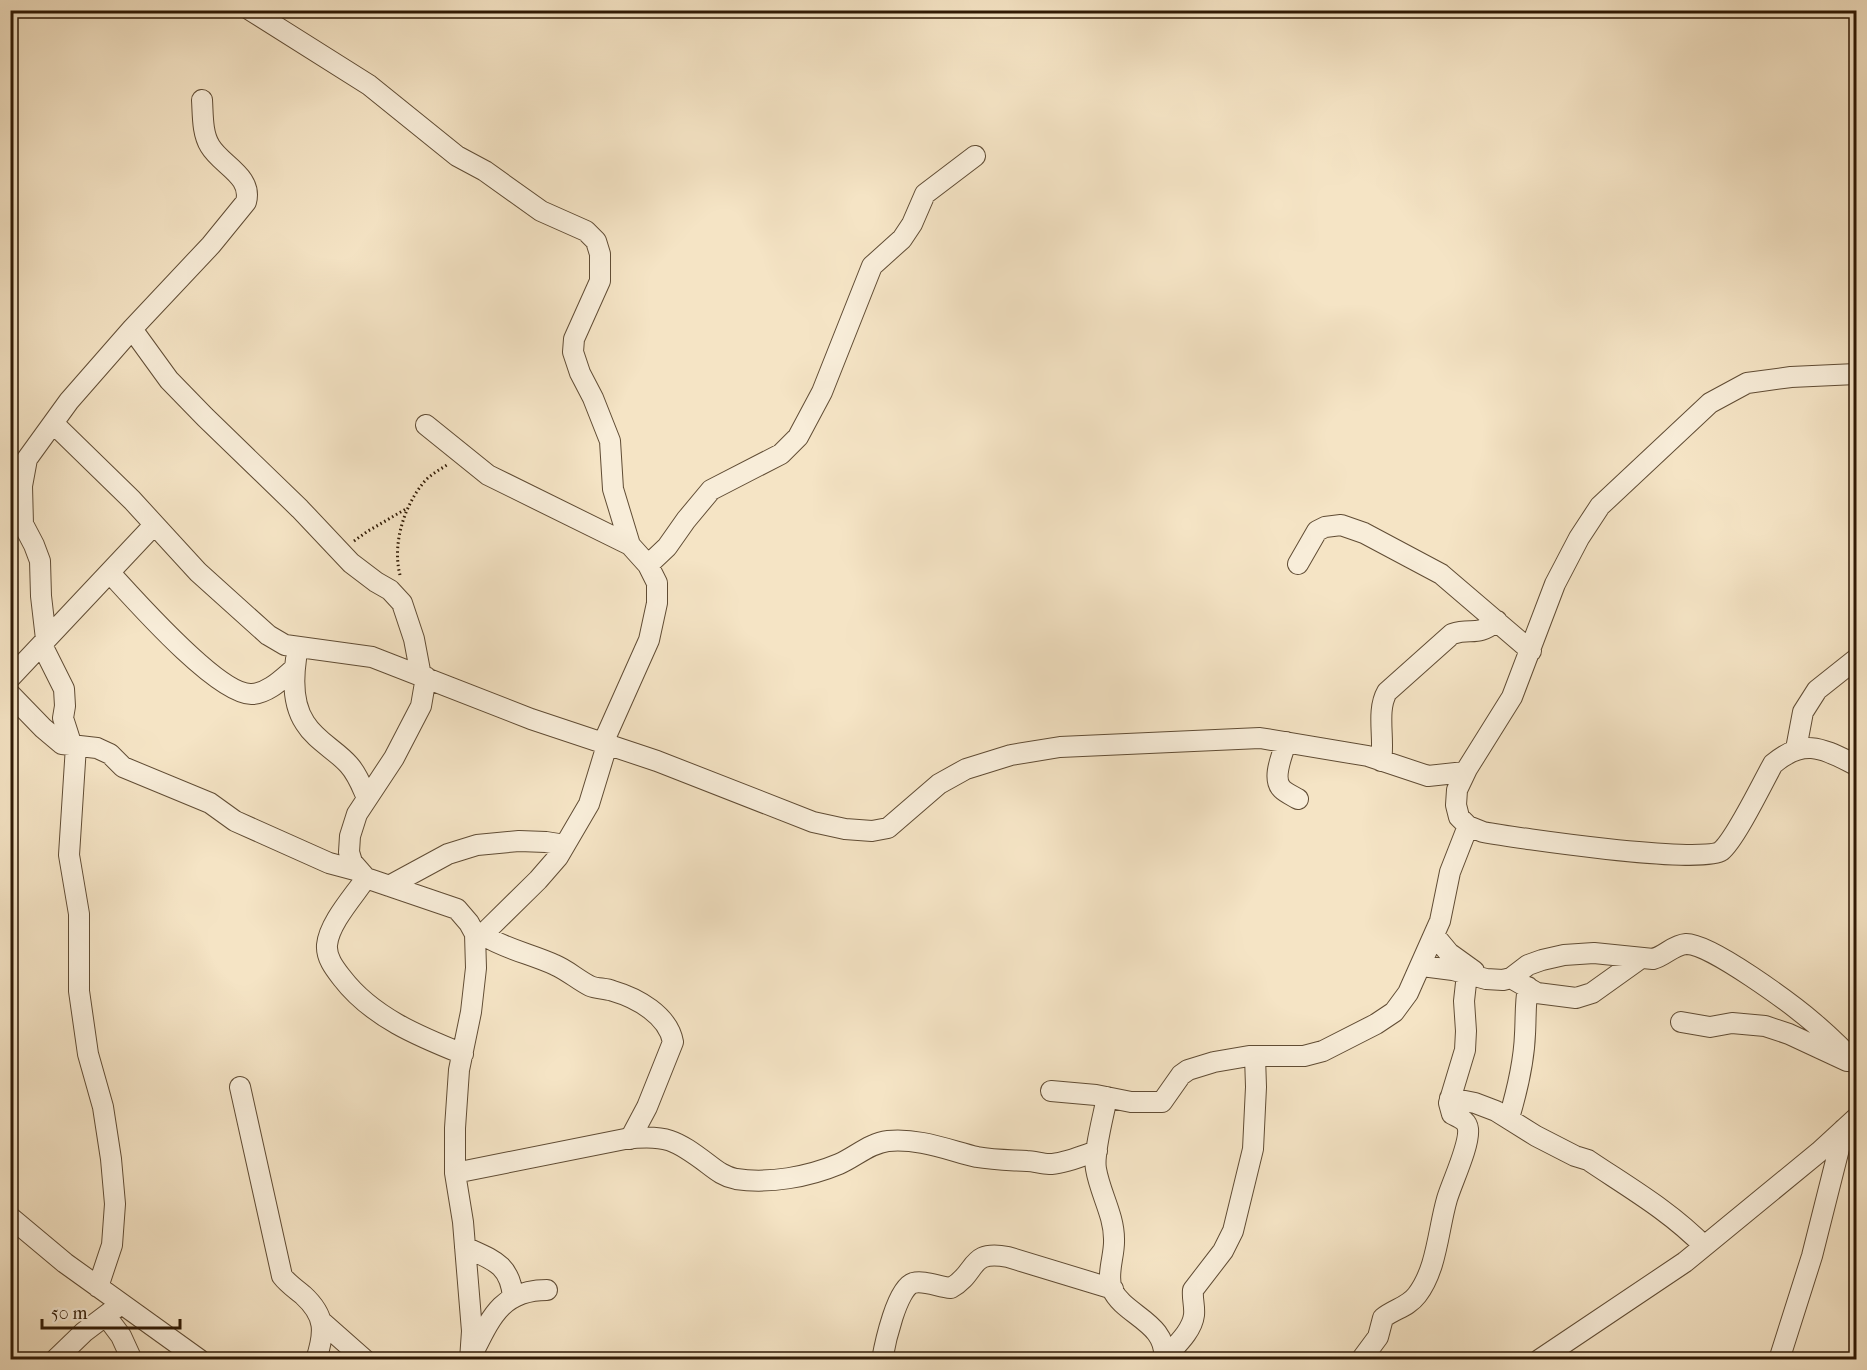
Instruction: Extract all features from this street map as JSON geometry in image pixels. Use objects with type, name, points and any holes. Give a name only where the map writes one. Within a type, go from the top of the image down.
[{"type":"street","points":[[250,10],[369,85],[457,156],[485,171],[541,211],[586,231],[596,241],[600,254],[600,281],[574,339],[573,352],[610,441],[613,489],[630,545]]},
{"type":"street","points":[[98,1287],[112,1245],[115,1204],[103,1107],[88,1054],[79,991],[79,914],[69,855],[74,746],[63,718],[64,689],[44,642],[40,561],[23,524],[22,486],[27,459],[69,401],[211,245],[246,202],[249,194],[246,186],[210,147],[204,127],[202,100]]},
{"type":"street","points":[[648,565],[667,547],[711,490],[781,454],[798,438],[822,392],[872,266],[902,239],[912,224],[925,194],[975,156]]},
{"type":"street","points":[[132,330],[169,380],[300,509],[351,563],[375,582],[390,590],[402,603],[424,676],[421,706],[394,758],[357,814],[350,836],[349,852],[352,862],[363,874]]},
{"type":"street","points":[[1857,374],[1791,377],[1747,383],[1710,402],[1600,506],[1579,538],[1555,584],[1512,697],[1466,772],[1457,790],[1456,805],[1459,817],[1468,825],[1483,832],[1504,836],[1599,848],[1686,855],[1714,854],[1721,851],[1731,839],[1773,764],[1784,755],[1796,749],[1811,747],[1857,765]]},
{"type":"street","points":[[53,423],[198,572],[268,635],[285,645],[372,657],[531,719],[657,761],[813,822],[845,829],[872,831],[888,828],[939,784],[966,769],[1011,755],[1060,747],[1260,738],[1368,756],[1428,776],[1466,772]]},
{"type":"street","points":[[426,425],[488,475],[630,545],[648,565],[657,583],[657,603],[649,640],[605,744],[589,804],[558,857],[479,938],[471,1012],[459,1070],[455,1173],[465,1247],[472,1331],[470,1359]]},
{"type":"street","points":[[10,678],[154,525]]},
{"type":"street","points":[[1298,564],[1317,531],[1325,527],[1341,525],[1385,542],[1441,574],[1531,651]]},
{"type":"street","points":[[110,573],[186,651],[239,692],[252,694],[270,688],[295,668]]},
{"type":"street","points":[[1381,761],[1383,700],[1388,692],[1452,634],[1477,633],[1486,630],[1497,621]]},
{"type":"street","points":[[297,647],[294,680],[296,700],[304,723],[349,765],[359,778],[367,798]]},
{"type":"street","points":[[1796,749],[1803,712],[1817,690],[1857,659]]},
{"type":"street","points":[[10,694],[62,744],[97,748],[110,754],[123,767],[210,803],[235,821],[329,863],[457,909],[479,938],[558,966],[594,987],[612,990],[642,1004],[660,1018],[671,1031],[673,1042],[647,1107],[630,1139]]},
{"type":"street","points":[[1286,742],[1279,768],[1278,783],[1280,788],[1298,799]]},
{"type":"street","points":[[1051,1091],[1131,1102],[1162,1102],[1180,1075],[1188,1070],[1214,1062],[1255,1056],[1304,1056],[1323,1051],[1394,1012],[1408,993],[1422,966],[1440,921],[1450,872],[1468,825]]},
{"type":"street","points":[[388,886],[448,854],[477,845],[519,841],[565,845]]},
{"type":"street","points":[[363,874],[331,929],[327,947],[332,967],[365,1004],[432,1042],[463,1054]]},
{"type":"street","points":[[1434,935],[1475,976]]},
{"type":"street","points":[[1509,1118],[1516,1096],[1524,1049],[1525,1009],[1520,983],[1528,965],[1564,956],[1594,953],[1641,958],[1660,957],[1669,950],[1686,944],[1700,946],[1765,986],[1813,1022],[1856,1064]]},
{"type":"street","points":[[1422,966],[1520,983],[1538,993],[1576,998],[1592,993],[1641,958]]},
{"type":"street","points":[[1361,1359],[1378,1338],[1383,1318],[1407,1305],[1417,1296],[1433,1261],[1448,1197],[1468,1132],[1465,1120],[1452,1114],[1449,1103],[1465,1050],[1464,1001],[1475,976]]},
{"type":"street","points":[[1681,1022],[1710,1027],[1732,1023],[1765,1026],[1789,1034],[1856,1064]]},
{"type":"street","points":[[1164,1359],[1194,1317],[1193,1290],[1223,1251],[1233,1231],[1253,1149],[1255,1056]]},
{"type":"street","points":[[240,1087],[282,1276],[305,1296],[321,1318],[323,1331],[316,1359]]},
{"type":"street","points":[[1107,1097],[1095,1166],[1110,1212],[1114,1238],[1110,1282],[1126,1305],[1143,1318],[1158,1335],[1165,1350],[1164,1359]]},
{"type":"street","points":[[1450,1098],[1475,1103],[1509,1118],[1536,1136],[1575,1156],[1588,1160],[1663,1210],[1704,1246]]},
{"type":"street","points":[[1539,1359],[1685,1262],[1850,1124]]},
{"type":"street","points":[[1779,1359],[1812,1256],[1850,1124]]},
{"type":"street","points":[[455,1173],[651,1136],[669,1139],[687,1148],[722,1174],[735,1179],[768,1180],[810,1174],[839,1164],[874,1144],[888,1141],[943,1146],[975,1156],[999,1160],[1050,1164],[1097,1151]]},
{"type":"street","points":[[14,1224],[98,1287],[114,1310],[121,1336],[132,1359]]},
{"type":"street","points":[[465,1247],[492,1259],[508,1273],[513,1297]]},
{"type":"street","points":[[882,1359],[897,1305],[905,1288],[913,1283],[922,1283],[951,1288],[959,1283],[975,1262],[985,1255],[1008,1257],[1113,1289]]},
{"type":"street","points":[[470,1359],[495,1311],[513,1297],[526,1292],[547,1290]]},
{"type":"street","points":[[55,1359],[84,1332],[114,1310]]},
{"type":"street","points":[[114,1310],[200,1359]]},
{"type":"street","points":[[322,1322],[364,1359]]},
{"type":"path","points":[[399,599],[402,580],[399,569],[399,541],[406,509],[425,480],[463,453]]},
{"type":"path","points":[[340,552],[368,531],[406,509]]}]
